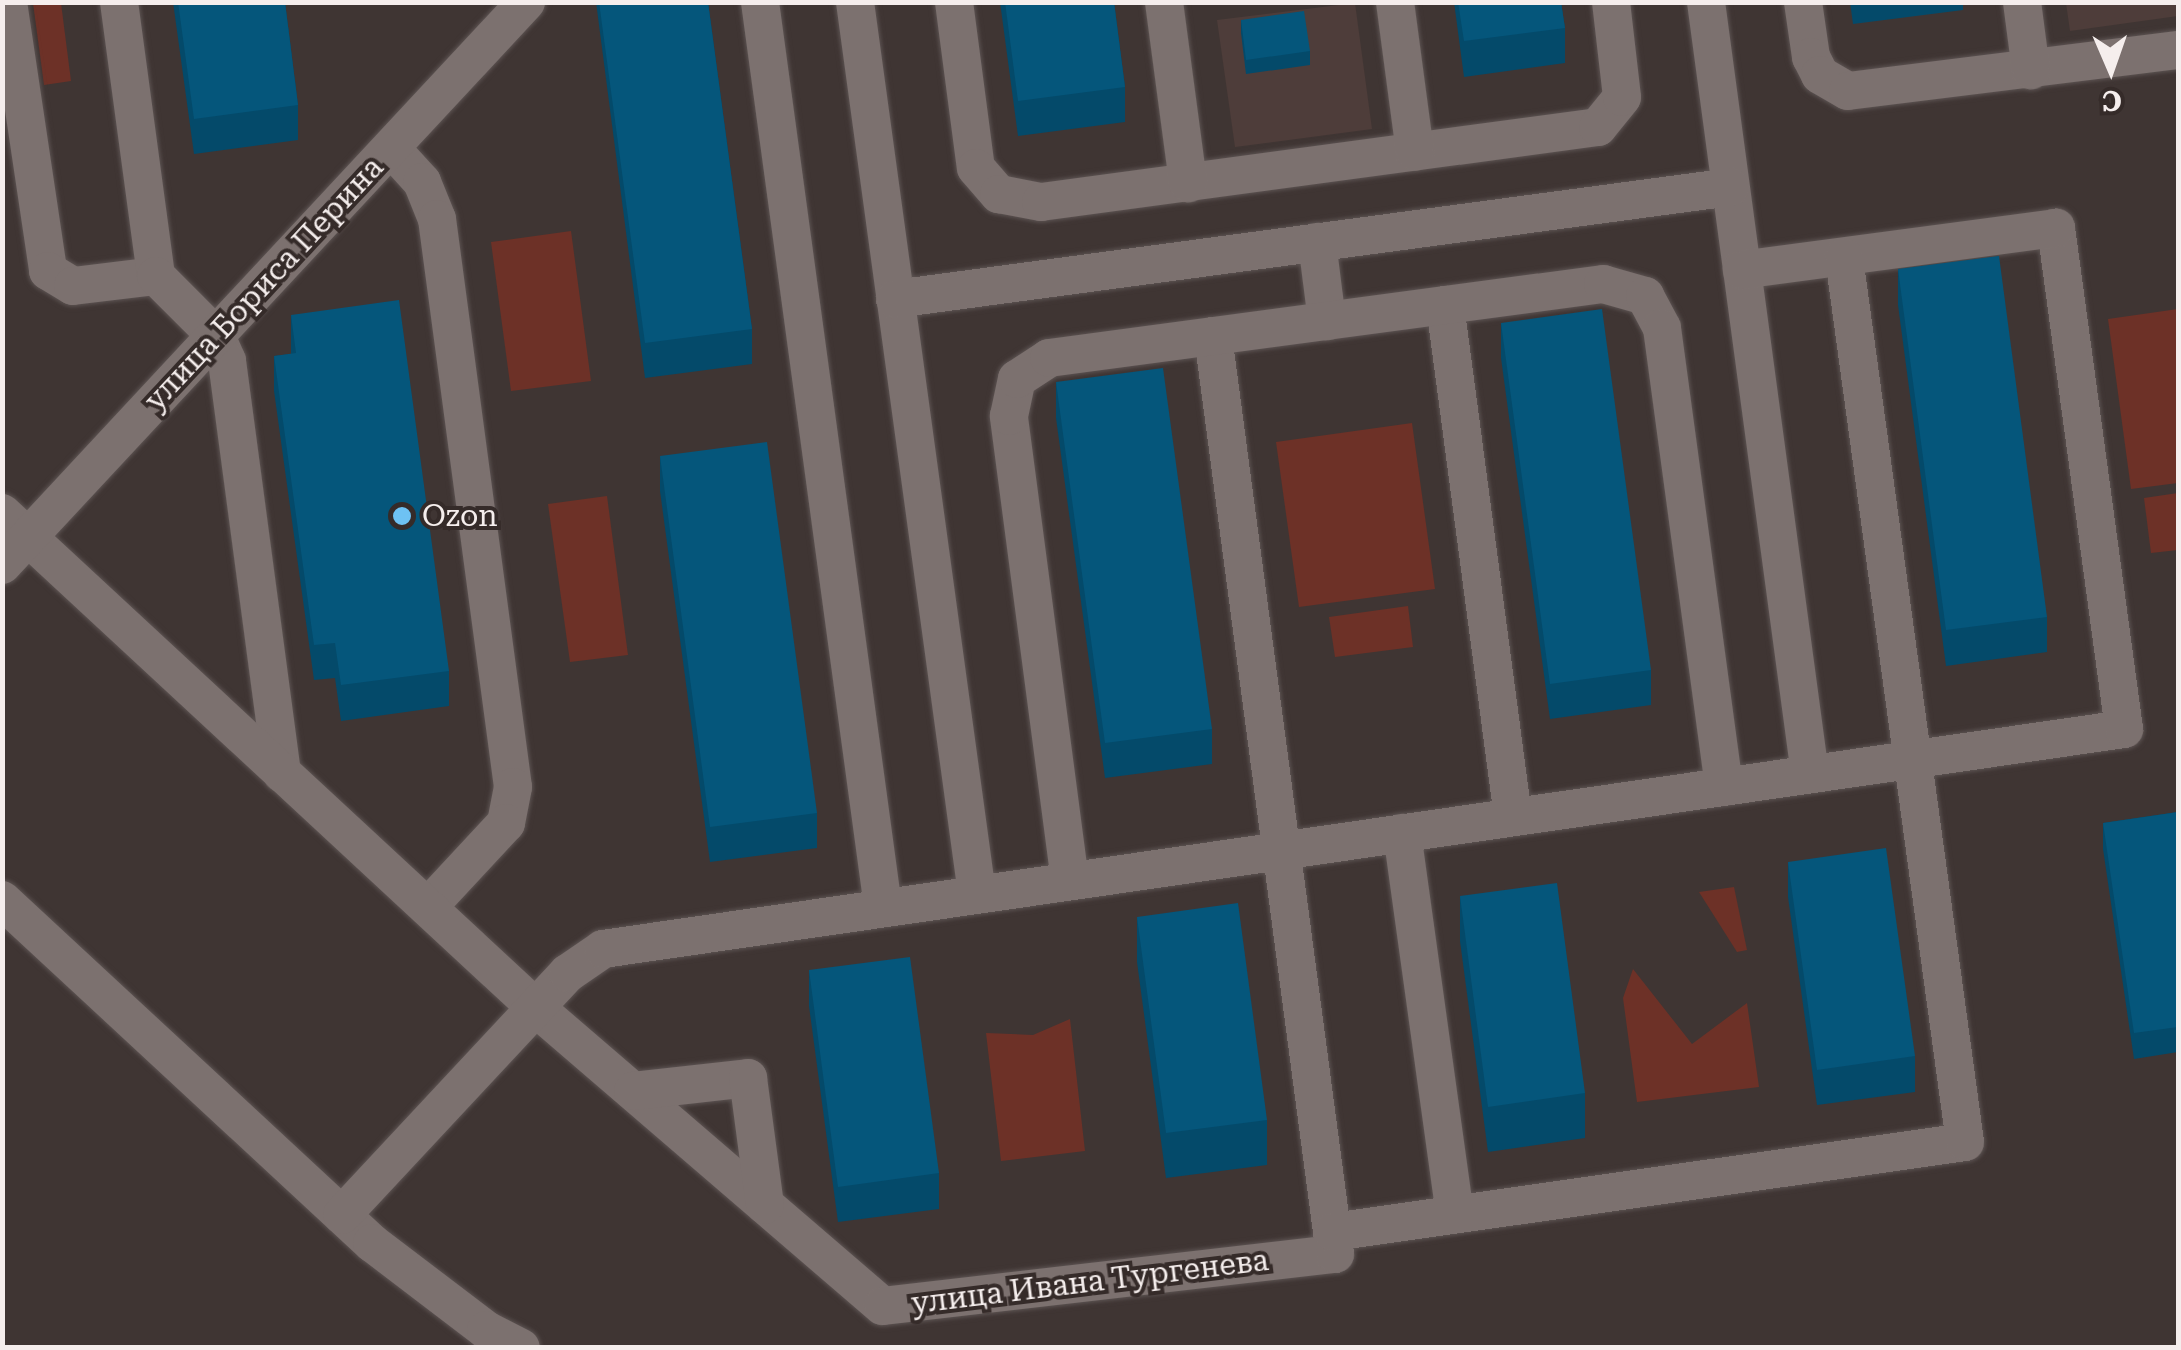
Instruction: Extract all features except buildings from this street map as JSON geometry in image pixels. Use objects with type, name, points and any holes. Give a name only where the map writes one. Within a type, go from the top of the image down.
[{"type":"street","points":[[8,2],[48,271],[73,286],[156,276]]},
{"type":"street","points":[[119,2],[156,276],[216,336],[227,361],[282,772]]},
{"type":"street","name":"улица Бориса Перина","points":[[2,565],[16,525],[216,336],[526,2]]},
{"type":"street","points":[[760,2],[883,907]]},
{"type":"street","points":[[856,2],[977,894]]},
{"type":"street","points":[[954,2],[976,168],[1000,194],[1040,202],[1598,127],[1609,120],[1622,98],[1610,2]]},
{"type":"street","points":[[1164,2],[1188,182]]},
{"type":"street","points":[[1394,2],[1415,152]]},
{"type":"street","points":[[1706,2],[1810,774]]},
{"type":"street","points":[[1803,2],[1811,57],[1820,75],[1848,91],[2178,50]]},
{"type":"street","points":[[2022,2],[2031,70]]},
{"type":"street","points":[[391,148],[422,182],[436,220],[513,787],[506,823],[428,907]]},
{"type":"street","points":[[895,298],[1731,186]]},
{"type":"street","points":[[342,1215],[580,961],[602,950],[2124,730],[2056,228],[1742,270]]},
{"type":"street","points":[[1317,242],[1328,320]]},
{"type":"street","points":[[1844,257],[1912,760]]},
{"type":"street","points":[[1070,881],[1010,396],[1017,379],[1049,358],[1603,284],[1627,286],[1657,311],[1724,787]]},
{"type":"street","points":[[1444,305],[1513,817]]},
{"type":"street","points":[[1213,336],[1334,1243]]},
{"type":"street","name":"улица Ивана Тургенева","points":[[16,525],[536,1008],[883,1306],[1334,1243],[1455,1214],[1966,1142],[1912,760]]},
{"type":"street","points":[[1402,833],[1455,1214]]},
{"type":"street","points":[[2,900],[342,1215],[486,1330],[520,1348]]},
{"type":"street","points":[[633,1091],[748,1078],[765,1205]]},
{"type":"shaded area","points":[[33,3],[61,3],[71,81],[44,85]]},
{"type":"shaded area","points":[[1355,3],[1372,129],[1235,147],[1217,20]]},
{"type":"shaded area","points":[[2066,3],[2178,3],[2178,16],[2070,31]]},
{"type":"shaded area","points":[[571,231],[591,381],[511,391],[491,242]]},
{"type":"shaded area","points":[[2178,309],[2178,483],[2131,489],[2108,319]]},
{"type":"shaded area","points":[[1412,423],[1435,589],[1299,607],[1276,442]]},
{"type":"shaded area","points":[[2178,493],[2178,550],[2151,553],[2144,498]]},
{"type":"shaded area","points":[[607,496],[628,655],[570,662],[548,504]]},
{"type":"shaded area","points":[[1408,606],[1413,647],[1335,657],[1329,617]]},
{"type":"shaded area","points":[[1734,887],[1747,950],[1737,952],[1699,892]]},
{"type":"shaded area","points":[[1633,969],[1692,1044],[1747,1003],[1759,1087],[1637,1102],[1623,998]]},
{"type":"shaded area","points":[[1070,1019],[1085,1151],[1001,1161],[986,1033],[1033,1035]]},
{"type":"place","name":"Ozon","points":[[402,516]]}]
